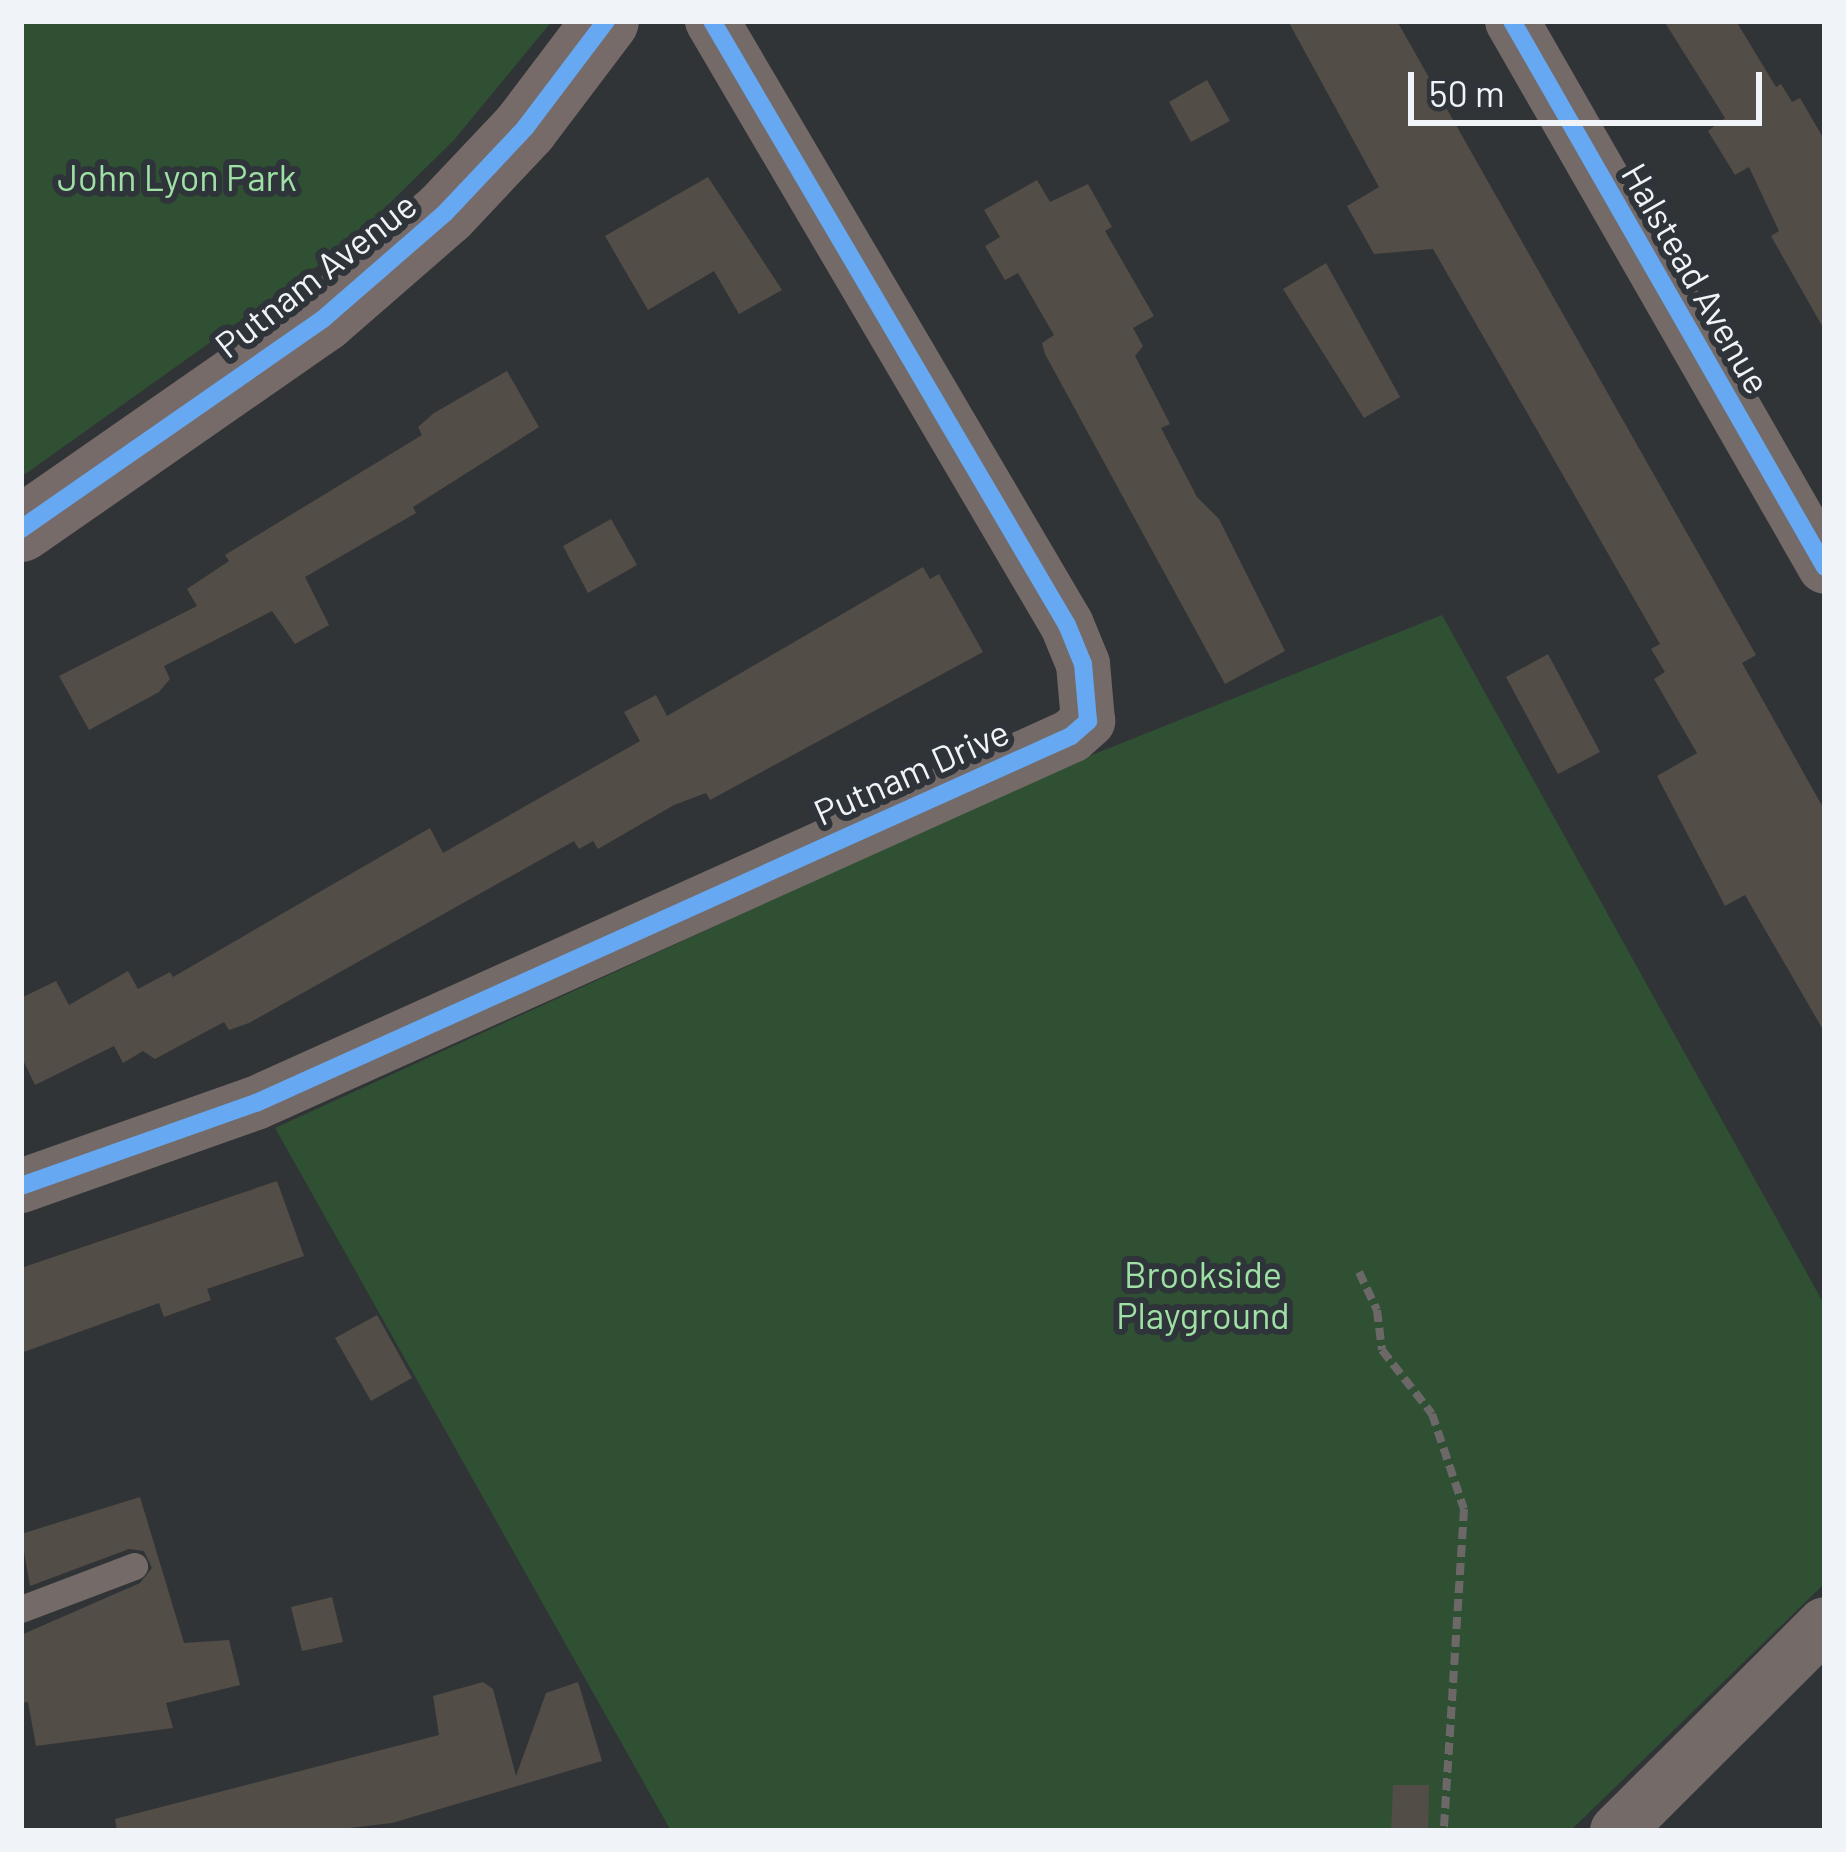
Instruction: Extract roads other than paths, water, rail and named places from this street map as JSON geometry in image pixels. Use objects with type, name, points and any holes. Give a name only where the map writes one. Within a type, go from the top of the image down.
[{"type":"street","name":"Putnam Avenue","points":[[21,529],[323,319],[393,258],[525,128],[606,21]]},
{"type":"street","name":"Putnam Drive","points":[[21,1186],[256,1103],[1049,746],[1088,721],[1083,664],[1067,625],[712,21]]},
{"type":"street","name":"Halstead Avenue","points":[[1512,21],[1825,567]]},
{"type":"street","points":[[1617,1831],[1825,1624]]},
{"type":"lane","points":[[21,1609],[134,1566]]},
{"type":"park label","name":"John Lyon Park","points":[[177,177]]},
{"type":"park label","name":"Brookside Playground","points":[[1203,1294]]}]
